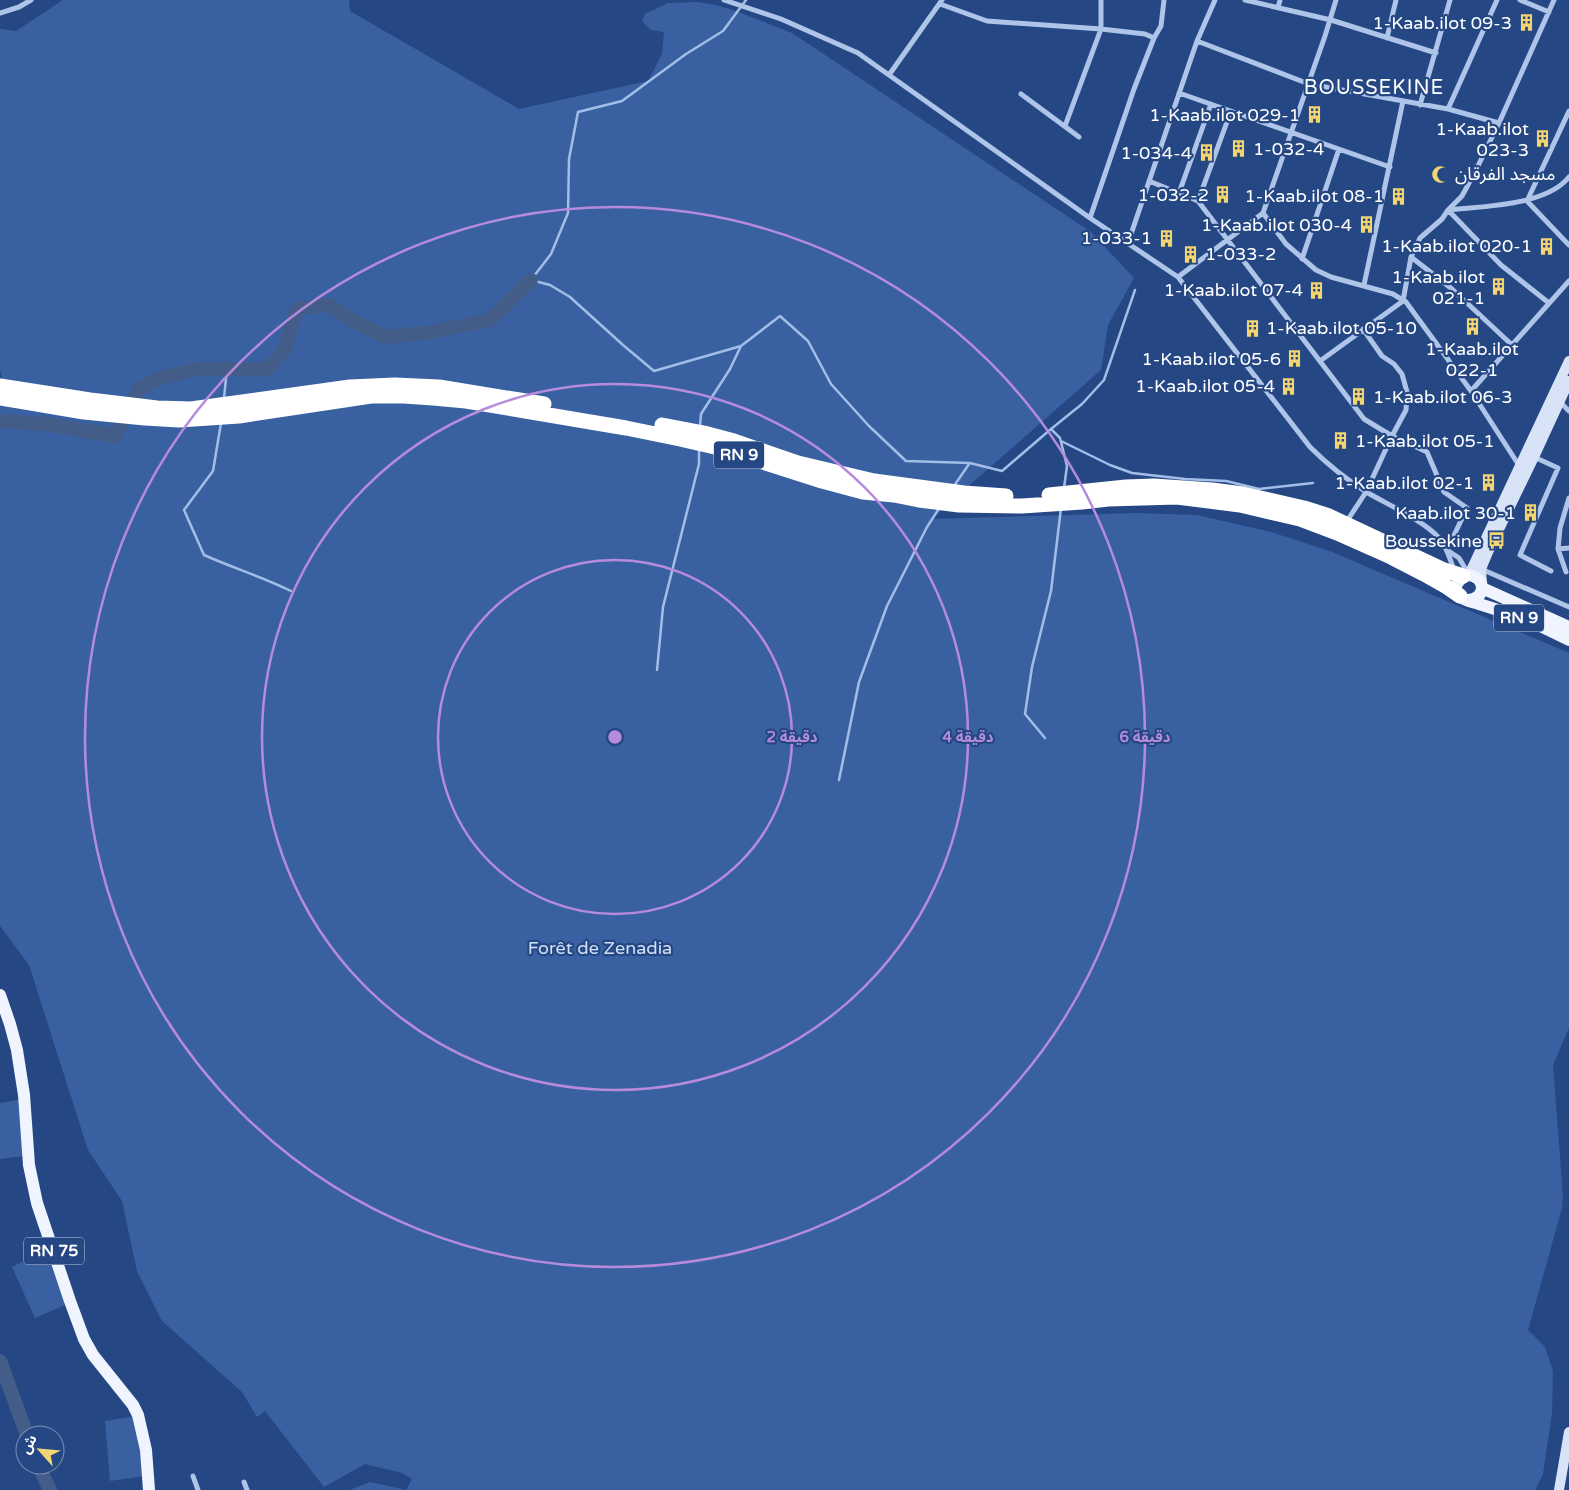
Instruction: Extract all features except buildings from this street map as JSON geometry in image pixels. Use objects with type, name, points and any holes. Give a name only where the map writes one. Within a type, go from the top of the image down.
[{"type":"highway","name":"RN 9","points":[[0,386],[90,400],[157,408],[191,409],[350,387],[394,384],[439,387],[704,433],[806,465],[865,479],[912,487],[996,496],[1044,495],[1154,486],[1243,494],[1329,516],[1444,570],[1467,575]]},
{"type":"highway","name":"RN 9","points":[[0,398],[84,412],[179,420],[239,416],[371,396],[433,398],[466,401],[680,439],[719,448],[855,490],[919,500],[959,505],[1022,506],[1108,499],[1177,497],[1240,505],[1300,519],[1338,532],[1424,574],[1463,598]]},
{"type":"main road","points":[[1467,575],[1472,568],[1569,361]]},
{"type":"main road","points":[[1482,586],[1481,592],[1475,599],[1463,598],[1456,589],[1457,582],[1467,575],[1488,552],[1569,381]]},
{"type":"main road","points":[[1467,575],[1476,577],[1482,586],[1569,628]]},
{"type":"main road","name":"RN 9","points":[[1463,598],[1527,620],[1569,640]]},
{"type":"main road","name":"RN 75","points":[[0,996],[17,1050],[24,1095],[29,1165],[38,1203],[84,1339],[93,1355],[133,1405],[138,1415],[146,1450],[149,1490]]},
{"type":"main road","points":[[1559,1490],[1569,1432]]},
{"type":"street","points":[[0,13],[19,7],[31,0]]},
{"type":"street","points":[[724,0],[781,19],[858,53],[1090,218],[1178,277],[1310,447],[1325,462],[1366,492],[1439,537],[1467,575],[1569,607]]},
{"type":"street","points":[[1065,126],[1101,28],[1101,0]]},
{"type":"street","points":[[1090,218],[1134,89],[1154,38],[1161,26],[1164,0]]},
{"type":"street","points":[[1128,243],[1197,41],[1215,0]]},
{"type":"street","points":[[1245,0],[1331,20],[1436,53]]},
{"type":"street","points":[[1278,8],[1280,0]]},
{"type":"street","points":[[1178,277],[1263,213],[1331,20],[1336,0]]},
{"type":"street","points":[[1387,38],[1396,0]]},
{"type":"street","points":[[1420,105],[1450,0]]},
{"type":"street","points":[[1448,110],[1498,0]]},
{"type":"street","points":[[1520,0],[1549,12]]},
{"type":"street","points":[[1320,360],[1403,300],[1411,257],[1420,238],[1442,219],[1462,196],[1499,123],[1554,0]]},
{"type":"street","points":[[889,75],[941,2],[987,21],[1101,28],[1145,34],[1154,38]]},
{"type":"street","points":[[1197,41],[1309,84],[1448,110],[1499,123]]},
{"type":"street","points":[[1179,93],[1390,167]]},
{"type":"street","points":[[1021,94],[1079,137]]},
{"type":"street","points":[[1364,285],[1403,101]]},
{"type":"street","points":[[1179,193],[1211,104]]},
{"type":"street","points":[[1198,201],[1231,111]]},
{"type":"street","points":[[1527,201],[1569,111]]},
{"type":"street","points":[[1302,259],[1339,149]]},
{"type":"street","points":[[1448,210],[1527,201],[1563,185],[1569,177]]},
{"type":"street","points":[[1149,181],[1198,201],[1364,419],[1392,436],[1427,452],[1444,492],[1467,508],[1447,550]]},
{"type":"street","points":[[1527,201],[1569,245]]},
{"type":"street","points":[[1448,210],[1501,265],[1549,303]]},
{"type":"street","points":[[1263,213],[1286,244],[1316,270],[1331,277],[1393,294],[1406,302],[1471,392],[1520,467]]},
{"type":"street","points":[[1411,257],[1452,289],[1512,346]]},
{"type":"street","points":[[1471,392],[1569,281]]},
{"type":"street","points":[[1346,524],[1366,492],[1406,410],[1407,392],[1402,374],[1394,364],[1382,356],[1363,329]]},
{"type":"street","points":[[1564,395],[1569,412]]},
{"type":"street","points":[[1534,457],[1558,468],[1520,555],[1551,571]]},
{"type":"street","points":[[1566,572],[1558,549],[1560,528],[1569,498]]},
{"type":"street","points":[[1558,549],[1569,548]]},
{"type":"street","points":[[1447,550],[1459,558],[1467,575]]},
{"type":"street","points":[[193,1476],[198,1490]]},
{"type":"street","points":[[244,1482],[247,1490]]},
{"type":"green space","name":"Forêt de Zenadia","points":[[63,0],[349,0],[350,11],[519,109],[648,81],[662,54],[664,32],[651,30],[642,21],[645,14],[668,3],[698,2],[716,5],[792,33],[1091,232],[1134,278],[1108,325],[1101,370],[931,519],[1136,513],[1197,515],[1271,532],[1332,552],[1569,653],[1569,1028],[1553,1065],[1563,1197],[1562,1208],[1528,1330],[1545,1347],[1553,1371],[1552,1413],[1543,1474],[1535,1490],[406,1490],[412,1479],[402,1473],[365,1464],[324,1487],[265,1411],[257,1417],[242,1392],[162,1321],[137,1271],[122,1201],[88,1150],[29,965],[0,926],[0,379],[2,377],[0,370],[0,29],[16,31]]},
{"type":"green space","points":[[18,1100],[24,1156],[0,1159],[0,1103]]},
{"type":"green space","points":[[46,1250],[65,1305],[35,1318],[12,1267]]},
{"type":"green space","points":[[135,1416],[144,1476],[110,1481],[105,1421]]},
{"type":"green space","points":[[370,1482],[406,1490],[350,1490]]},
{"type":"waterway","points":[[746,0],[723,31],[686,54],[622,101],[578,112],[569,159],[568,213],[551,254],[531,280],[550,285],[570,297],[654,371],[741,346],[780,316],[808,341],[831,384],[869,426],[906,461],[970,463],[1002,471],[1082,404],[1104,380],[1135,290]]},
{"type":"waterway","points":[[0,421],[46,424],[115,436],[139,389],[159,378],[199,369],[268,369],[285,349],[297,309],[328,305],[385,337],[432,332],[490,320],[531,280]]},
{"type":"waterway","points":[[700,426],[701,414],[730,369],[741,346]]},
{"type":"waterway","points":[[224,398],[227,369]]},
{"type":"waterway","points":[[221,423],[213,471],[184,510],[204,555],[291,591]]},
{"type":"waterway","points":[[1051,429],[1060,438],[1067,466],[1064,488]]},
{"type":"waterway","points":[[1061,441],[1110,465],[1132,473],[1226,481],[1259,489],[1313,483]]},
{"type":"waterway","points":[[657,670],[663,607],[699,464],[699,449]]},
{"type":"waterway","points":[[954,486],[969,464]]},
{"type":"waterway","points":[[839,780],[859,682],[887,606],[927,527],[940,507]]},
{"type":"waterway","points":[[1045,738],[1025,714],[1032,667],[1051,591],[1061,508]]},
{"type":"waterway","points":[[0,1361],[23,1425]]},
{"type":"waterway","points":[[43,1475],[50,1490]]},
{"type":"place","name":"1-Kaab.ilot 09-3","points":[[1526,23]]},
{"type":"place","name":"1-Kaab.ilot 029-1","points":[[1314,115]]},
{"type":"place","name":"1-Kaab.ilot 023-3","points":[[1543,139]]},
{"type":"place","name":"1-032-4","points":[[1239,149]]},
{"type":"place","name":"1-034-4","points":[[1206,153]]},
{"type":"place","name":"مسجد الفرقان","points":[[1441,174]]},
{"type":"place","name":"1-032-2","points":[[1223,195]]},
{"type":"place","name":"1-Kaab.ilot 08-1","points":[[1398,196]]},
{"type":"place","name":"1-Kaab.ilot 030-4","points":[[1366,225]]},
{"type":"place","name":"1-033-1","points":[[1166,238]]},
{"type":"place","name":"1-Kaab.ilot 020-1","points":[[1546,246]]},
{"type":"place","name":"1-033-2","points":[[1191,254]]},
{"type":"place","name":"1-Kaab.ilot 021-1","points":[[1499,287]]},
{"type":"place","name":"1-Kaab.ilot 07-4","points":[[1317,290]]},
{"type":"place","name":"1-Kaab.ilot 022-1","points":[[1472,326]]},
{"type":"place","name":"1-Kaab.ilot 05-10","points":[[1252,328]]},
{"type":"place","name":"1-Kaab.ilot 05-6","points":[[1295,359]]},
{"type":"place","name":"1-Kaab.ilot 05-4","points":[[1289,386]]},
{"type":"place","name":"1-Kaab.ilot 06-3","points":[[1359,397]]},
{"type":"place","name":"1-Kaab.ilot 05-1","points":[[1341,441]]},
{"type":"place","name":"1-Kaab.ilot 02-1","points":[[1488,483]]},
{"type":"place","name":"Kaab.ilot 30-1","points":[[1530,513]]},
{"type":"place","name":"Boussekine","points":[[1496,541]]},
{"type":"district","name":"BOUSSEKINE","points":[[1374,88]]}]
